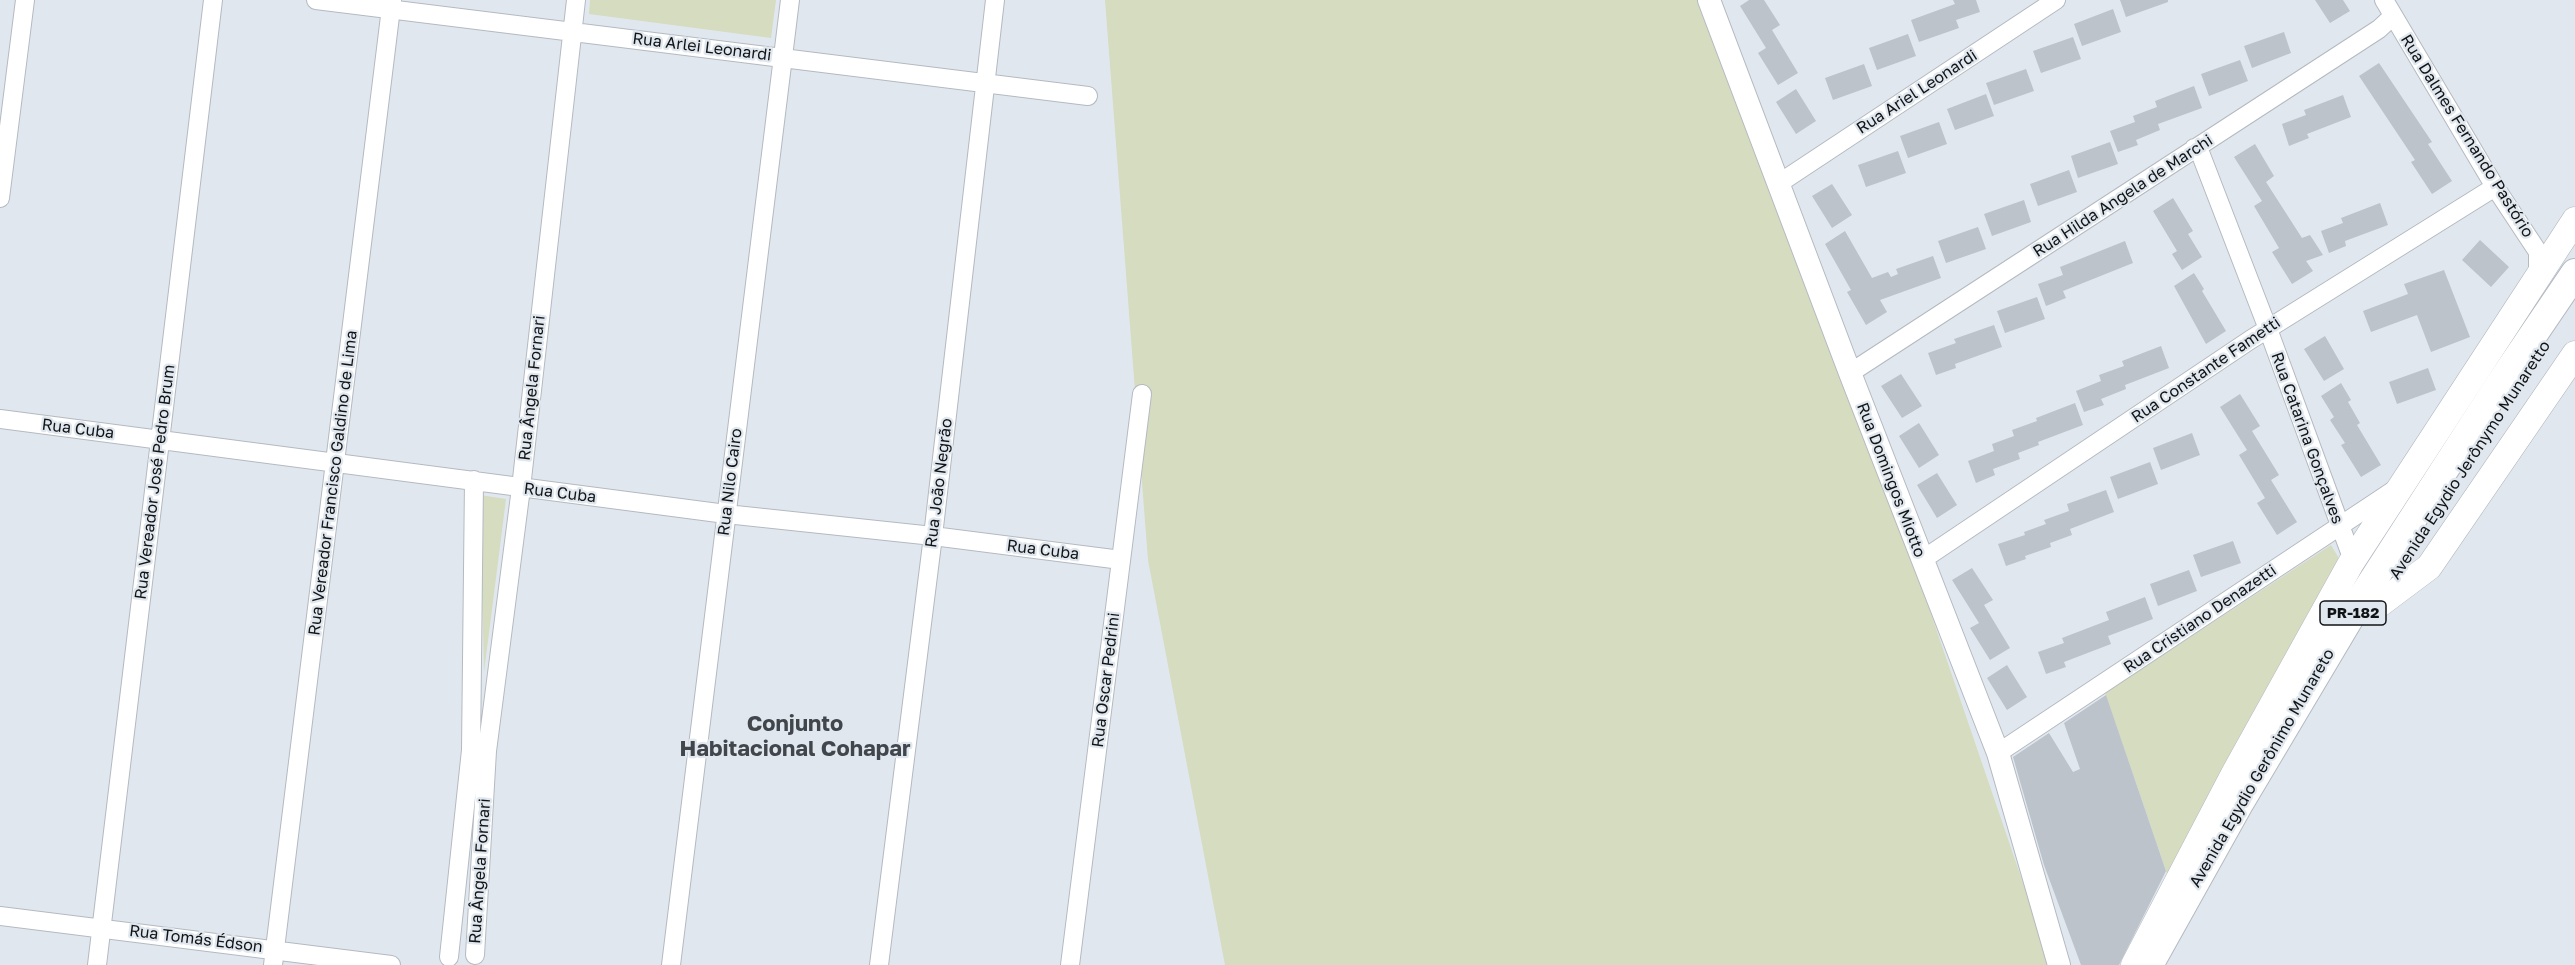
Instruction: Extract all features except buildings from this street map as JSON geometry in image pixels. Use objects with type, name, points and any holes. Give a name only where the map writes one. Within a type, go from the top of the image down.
[{"type":"main road","points":[[2134,965],[2235,772],[2351,563],[2575,220]]},
{"type":"main road","name":"Avenida Egydio Gerônimo Munareto","points":[[2149,965],[2240,802],[2359,602],[2493,394],[2575,273]]},
{"type":"main road","name":"Avenida Egydio Jerônymo Munaretto","points":[[2169,965],[2253,811],[2373,609],[2503,405],[2575,299]]},
{"type":"main road","points":[[2373,609],[2429,567],[2575,354]]},
{"type":"street","points":[[0,198],[25,0]]},
{"type":"street","name":"Rua Vereador José Pedro Brum","points":[[97,965],[213,0]]},
{"type":"street","name":"Rua Arlei Leonardi","points":[[316,0],[392,5],[572,31],[1088,96]]},
{"type":"street","name":"Rua Ângela Fornari","points":[[445,961],[521,488],[576,0]]},
{"type":"street","name":"Rua Nilo Cairo","points":[[671,965],[781,57],[790,0]]},
{"type":"street","name":"Rua João Negrão","points":[[879,965],[933,536],[995,0]]},
{"type":"street","name":"Rua Domingos Miotto","points":[[1709,0],[1850,373],[1998,753],[2059,965]]},
{"type":"street","name":"Rua Ariel Leonardi","points":[[1778,184],[2056,0]]},
{"type":"street","name":"Rua Vereador Francisco Galdino de Lima","points":[[274,957],[392,5]]},
{"type":"street","name":"Rua Hilda Angela de Marchi","points":[[1850,373],[2379,29],[2388,8]]},
{"type":"street","name":"Rua Dalmes Fernando Pastório","points":[[2388,8],[2495,187],[2538,252],[2538,276]]},
{"type":"street","name":"Rua Catarina Gonçalves","points":[[2194,148],[2201,155],[2268,329],[2351,555],[2351,563]]},
{"type":"street","name":"Rua Constante Fametti","points":[[1922,560],[2268,329],[2495,187]]},
{"type":"street","name":"Rua Oscar Pedrini","points":[[1070,965],[1142,394]]},
{"type":"street","name":"Rua Cuba","points":[[0,419],[726,514],[933,536],[1121,560]]},
{"type":"street","name":"Rua Ângela Fornari","points":[[474,480],[481,960]]},
{"type":"street","name":"Rua Cristiano Denazetti","points":[[1998,753],[2402,485]]},
{"type":"street","name":"Rua Tomás Édson","points":[[0,916],[101,928],[274,957],[391,965]]},
{"type":"street","points":[[445,961],[466,953],[481,960]]},
{"type":"green space","points":[[590,0],[776,0],[771,38],[589,14]]},
{"type":"green space","points":[[1105,0],[1707,0],[1849,374],[2051,965],[1225,965],[1148,560]]},
{"type":"green space","points":[[480,495],[506,499],[484,672]]},
{"type":"green space","points":[[2331,545],[2344,567],[2171,885],[2105,693]]},
{"type":"district","name":"Conjunto Habitacional Cohapar","points":[[795,736]]}]
